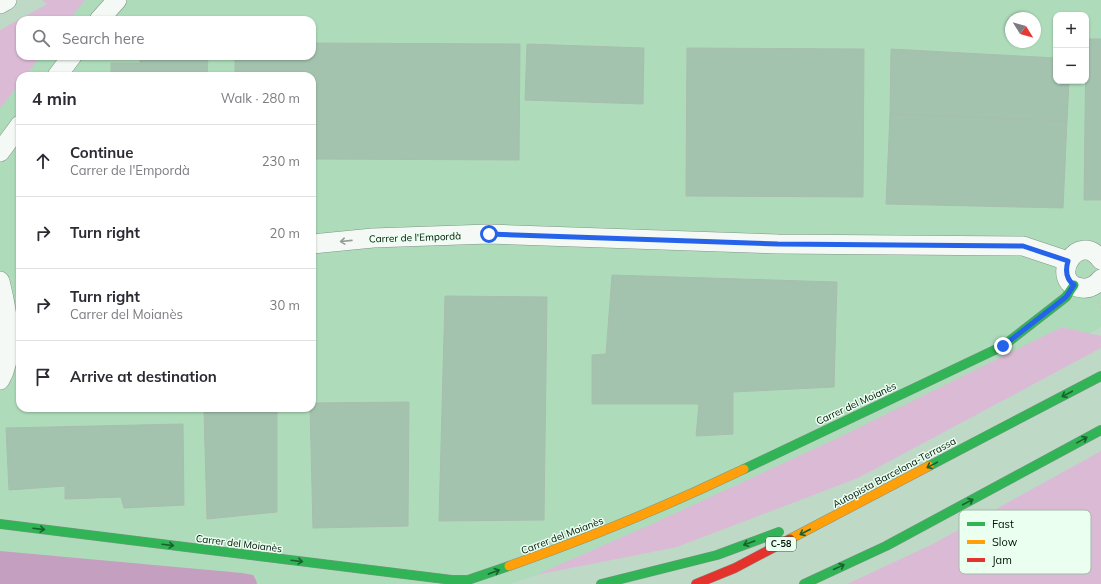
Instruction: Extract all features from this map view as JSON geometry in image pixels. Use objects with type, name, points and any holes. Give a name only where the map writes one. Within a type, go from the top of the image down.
[{"type":"main road","name":"Carrer del Moianès","points":[[0,524],[444,579],[468,580],[575,543],[694,493],[1003,346],[1066,297],[1074,285]]},
{"type":"main road","name":"Autopista Barcelona-Terrassa","points":[[696,584],[734,568],[865,501],[1101,376]]},
{"type":"main road","points":[[804,584],[886,546],[1101,430]]},
{"type":"main road","points":[[600,584],[717,555],[865,501]]},
{"type":"street","points":[[0,4],[7,0]]},
{"type":"street","points":[[60,72],[69,60]]},
{"type":"street","points":[[0,152],[16,130]]},
{"type":"street","name":"Carrer de l'Empordà","points":[[316,244],[373,238],[489,234],[778,244],[1023,246],[1068,261]]},
{"type":"street","points":[[1101,260],[1094,253],[1082,250],[1072,255],[1068,261],[1066,273],[1069,280],[1074,285],[1081,288],[1089,288],[1096,285],[1101,279]]},
{"type":"street","points":[[0,281],[12,298],[8,334],[8,356],[6,368],[0,380]]},
{"type":"shaded area","points":[[42,0],[85,0],[72,16],[25,16],[47,4]]},
{"type":"shaded area","points":[[79,0],[1101,0],[1101,327],[963,406],[598,553],[511,584],[0,583],[0,104],[16,83],[16,412],[316,412],[316,72],[24,72],[33,60],[316,60],[316,16],[67,16]]},
{"type":"shaded area","points":[[16,21],[16,60],[38,60],[28,72],[16,72],[16,88],[0,107],[0,30]]},
{"type":"shaded area","points":[[1062,327],[1101,336],[1101,348],[858,478],[677,547],[536,575],[652,524],[842,436]]},
{"type":"shaded area","points":[[1101,451],[1101,584],[847,584],[933,544],[959,530],[959,574],[1091,574],[1091,510],[994,510]]},
{"type":"shaded area","points":[[0,551],[242,573],[253,575],[257,584],[0,584]]},
{"type":"building","points":[[1089,39],[1101,39],[1101,200],[1084,200],[1085,84],[1089,84]]},
{"type":"building","points":[[316,43],[520,44],[519,160],[316,159],[316,72],[235,72],[235,60],[316,60]]},
{"type":"building","points":[[527,44],[644,48],[643,104],[525,100]]},
{"type":"building","points":[[687,48],[864,49],[863,197],[686,196]]},
{"type":"building","points":[[891,49],[1053,58],[1053,84],[1069,84],[1067,121],[890,114]]},
{"type":"building","points":[[140,60],[208,60],[207,72],[111,72],[111,63],[140,63]]},
{"type":"building","points":[[890,114],[1067,121],[1063,208],[886,204]]},
{"type":"building","points":[[612,275],[837,282],[834,387],[733,392],[733,434],[696,436],[699,404],[592,404],[592,355],[606,354]]},
{"type":"building","points":[[445,296],[547,297],[544,520],[439,521]]},
{"type":"building","points":[[409,402],[408,526],[313,528],[310,412],[316,412],[316,403]]},
{"type":"building","points":[[204,412],[277,412],[277,512],[207,519]]},
{"type":"building","points":[[183,424],[184,505],[124,508],[121,497],[65,499],[65,486],[9,490],[6,428]]},
{"type":"traffic: fast","points":[[744,469],[1003,346],[1066,297],[1074,285]]},
{"type":"traffic: fast","points":[[929,466],[1101,376]]},
{"type":"traffic: fast","points":[[804,584],[886,546],[1101,430]]},
{"type":"traffic: fast","points":[[0,524],[452,580],[468,580],[509,566]]},
{"type":"traffic: fast","points":[[601,584],[717,555],[779,532]]},
{"type":"traffic: slow","points":[[790,539],[929,466]]},
{"type":"traffic: slow","points":[[509,566],[628,521],[744,469]]},
{"type":"traffic: jam","points":[[696,584],[735,568],[790,539]]},
{"type":"route","points":[[489,234],[778,244],[1023,246],[1068,261],[1066,273],[1069,280],[1074,285],[1066,297],[1003,346]]}]
